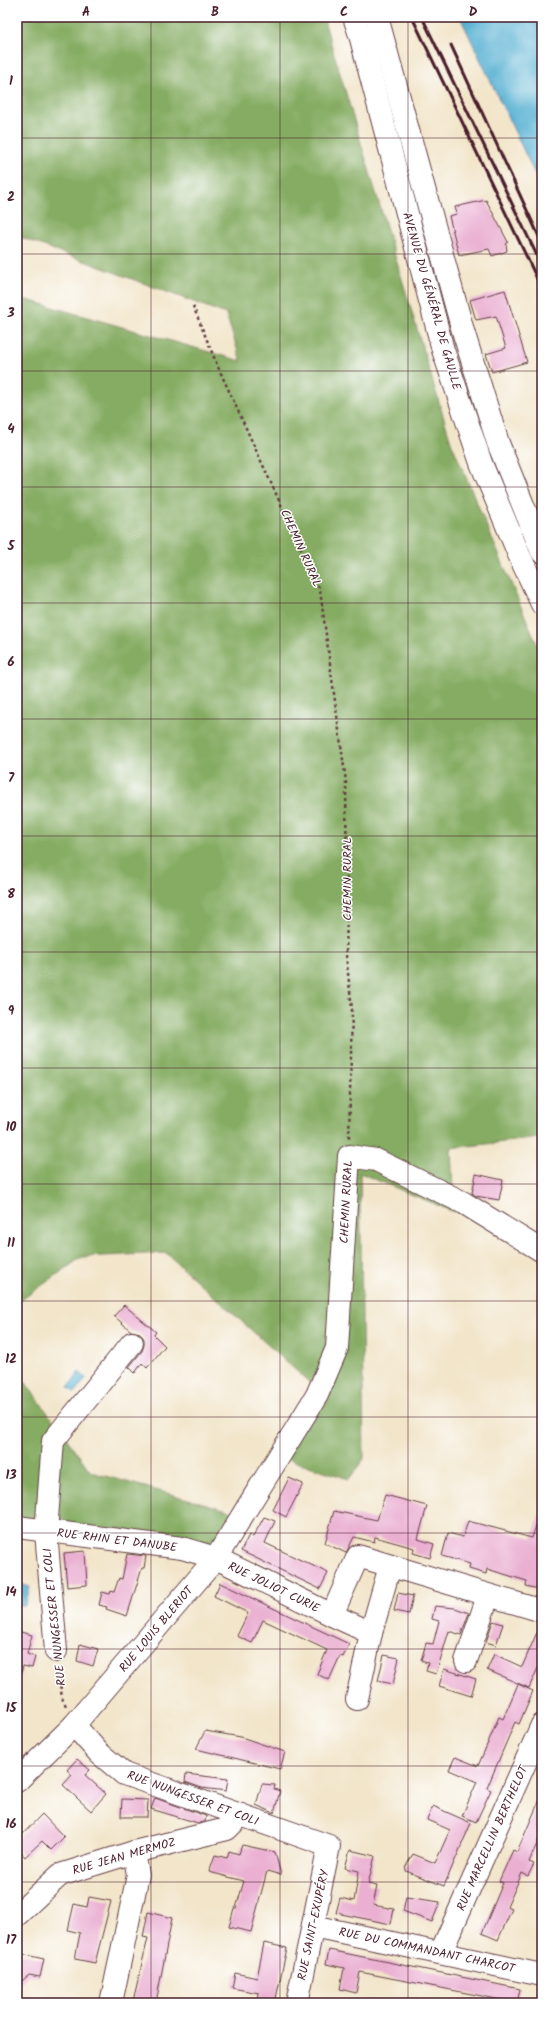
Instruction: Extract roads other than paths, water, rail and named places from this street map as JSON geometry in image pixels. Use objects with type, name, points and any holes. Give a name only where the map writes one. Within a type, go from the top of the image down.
[{"type":"street","name":"AVENUE DU GÉNÉRAL DE GAULLE","points":[[357,26],[443,350],[481,463],[520,557],[542,604]]},
{"type":"street","name":"AVENUE DU GÉNÉRAL DE GAULLE","points":[[380,26],[463,331],[498,443],[542,552]]},
{"type":"street","points":[[520,557],[539,575],[542,581]]},
{"type":"street","name":"CHEMIN RURAL","points":[[275,1463],[317,1395],[337,1348],[349,1156],[376,1160],[464,1203],[542,1251]]},
{"type":"street","name":"RUE NUNGESSER ET COLI","points":[[56,1651],[46,1532],[53,1440],[132,1343]]},
{"type":"street","name":"RUE LOUIS BLERIOT","points":[[17,1781],[74,1725],[216,1558],[275,1463]]},
{"type":"street","name":"RUE RHIN ET DANUBE","points":[[17,1527],[46,1532],[182,1548],[216,1558]]},
{"type":"street","name":"RUE JOLIOT CURIE","points":[[332,1615],[358,1556],[542,1611]]},
{"type":"street","name":"RUE JOLIOT CURIE","points":[[216,1558],[371,1633]]},
{"type":"street","points":[[357,1700],[371,1633],[390,1566]]},
{"type":"street","points":[[466,1661],[488,1596]]},
{"type":"street","name":"RUE NUNGESSER ET COLI","points":[[74,1725],[99,1753],[124,1774],[329,1846]]},
{"type":"street","name":"RUE MARCELLIN BERTHELOT","points":[[441,1952],[542,1725]]},
{"type":"street","name":"RUE JEAN MERMOZ","points":[[17,1915],[60,1875],[134,1852],[226,1828],[240,1815]]},
{"type":"street","name":"RUE SAINT-EXUPÉRY","points":[[296,2003],[329,1846]]},
{"type":"street","points":[[111,2003],[138,1875],[134,1852]]},
{"type":"street","name":"RUE DU COMMANDANT CHARCOT","points":[[313,1926],[441,1952],[542,1975]]},
{"type":"water","points":[[460,17],[542,17],[542,189]]},
{"type":"water","points":[[79,1372],[86,1378],[75,1393],[68,1387]]},
{"type":"water","points":[[21,1584],[30,1587],[25,1606],[17,1604],[17,1595]]},
{"type":"railway","points":[[412,17],[542,289]]},
{"type":"railway","points":[[422,17],[542,266]]},
{"type":"railway","points":[[451,45],[542,243]]}]
